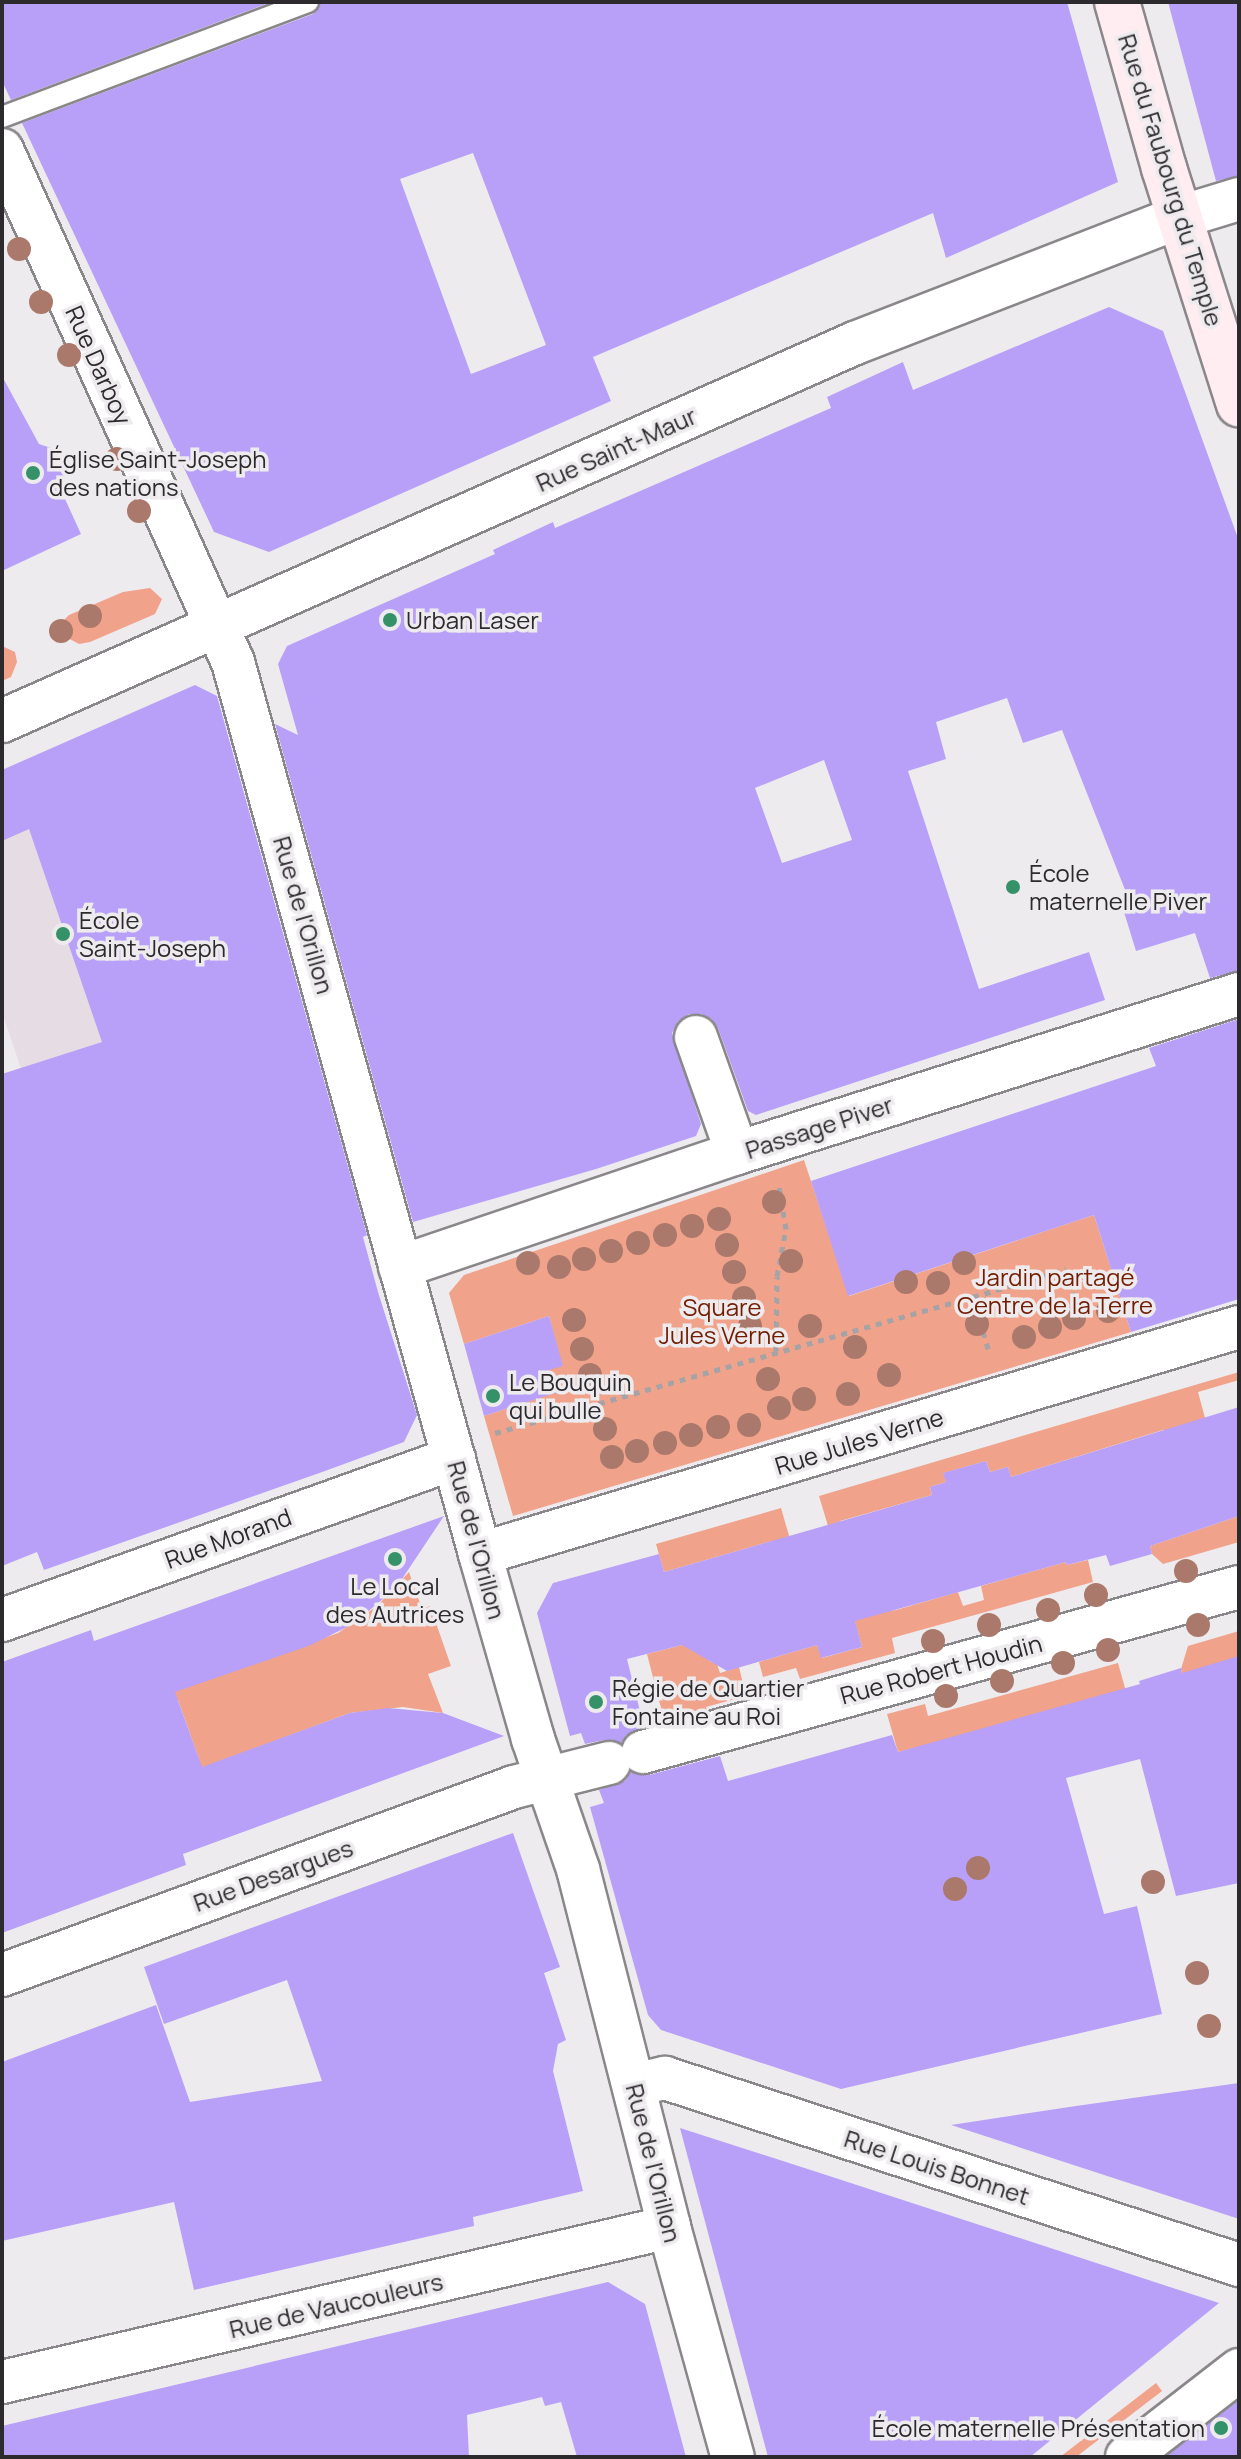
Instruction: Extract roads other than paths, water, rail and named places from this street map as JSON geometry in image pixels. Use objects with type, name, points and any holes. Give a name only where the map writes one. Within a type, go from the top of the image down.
[{"type":"street","name":"Rue du Faubourg du Temple","points":[[1117,2],[1239,404]]},
{"type":"street","name":"Rue Darboy","points":[[2,150],[215,624]]},
{"type":"street","name":"Rue Saint-Maur","points":[[2,721],[855,343],[1180,217],[1239,199]]},
{"type":"street","name":"Rue de l'Orillon","points":[[215,624],[233,662],[480,1554],[546,1780],[578,1869],[669,2227],[733,2457]]},
{"type":"street","name":"Passage Piver","points":[[400,1267],[737,1153],[1239,994]]},
{"type":"street","points":[[696,1037],[737,1153]]},
{"type":"street","name":"Rue Jules Verne","points":[[480,1554],[1239,1327]]},
{"type":"street","name":"Rue Morand","points":[[2,1620],[454,1458]]},
{"type":"street","name":"Rue Robert Houdin","points":[[546,1780],[1239,1587]]},
{"type":"street","name":"Rue Desargues","points":[[2,1975],[514,1787],[546,1780]]},
{"type":"street","name":"Rue Louis Bonnet","points":[[634,2085],[665,2078],[1239,2265]]},
{"type":"street","name":"Rue de Vaucouleurs","points":[[2,2382],[669,2227]]},
{"type":"street","points":[[1127,2457],[1239,2370]]},
{"type":"lane","points":[[2,117],[308,2]]},
{"type":"place","name":"Église Saint-Joseph des nations","points":[[33,473]]},
{"type":"place","name":"Urban Laser","points":[[390,620]]},
{"type":"place","name":"École maternelle Piver","points":[[1013,887]]},
{"type":"place","name":"École Saint-Joseph","points":[[63,934]]},
{"type":"place","name":"Le Bouquin qui bulle","points":[[493,1396]]},
{"type":"place","name":"Le Local des Autrices","points":[[395,1559]]},
{"type":"place","name":"Régie de Quartier Fontaine au Roi","points":[[596,1702]]},
{"type":"place","name":"École maternelle Présentation","points":[[1221,2428]]},
{"type":"park label","name":"Jardin partagé Centre de la Terre","points":[[1055,1291]]},
{"type":"park label","name":"Square Jules Verne","points":[[722,1321]]}]
